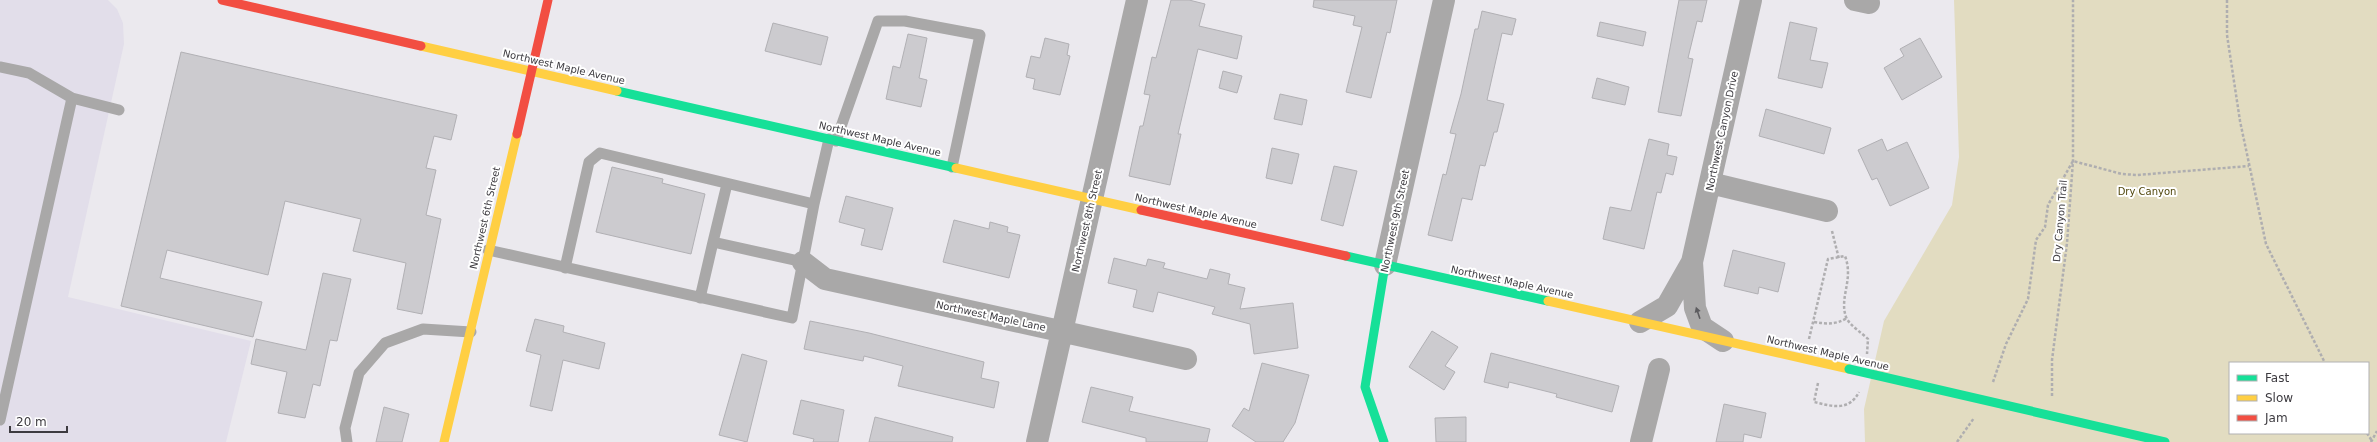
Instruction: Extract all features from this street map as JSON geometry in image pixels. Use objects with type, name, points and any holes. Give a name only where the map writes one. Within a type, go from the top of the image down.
[{"type":"main road","name":"Northwest Maple Avenue","points":[[222,0],[1385,266],[1805,359],[2165,442]]},
{"type":"main road","name":"Northwest 6th Street","points":[[444,442],[548,0]]},
{"type":"main road","name":"Northwest 9th Street","points":[[1384,442],[1365,387],[1385,266]]},
{"type":"street","name":"Northwest 8th Street","points":[[1037,442],[1137,0]]},
{"type":"street","name":"Northwest 9th Street","points":[[1385,266],[1444,0]]},
{"type":"street","name":"Northwest Canyon Drive","points":[[1723,341],[1702,327],[1695,308],[1692,262],[1751,0]]},
{"type":"street","points":[[1710,183],[1827,211]]},
{"type":"street","name":"Northwest Maple Lane","points":[[803,262],[824,280],[1186,359]]},
{"type":"street","name":"Northwest Canyon Drive","points":[[1640,322],[1667,306],[1692,262]]},
{"type":"street","points":[[1641,442],[1659,369]]},
{"type":"lane","points":[[488,250],[792,318],[814,204],[832,140],[878,21],[905,21],[980,35],[952,167]]},
{"type":"lane","points":[[0,67],[29,73],[72,98],[119,110]]},
{"type":"lane","points":[[0,420],[72,98]]},
{"type":"lane","points":[[565,268],[589,162],[600,153],[814,204]]},
{"type":"lane","points":[[700,298],[727,184]]},
{"type":"lane","points":[[713,242],[803,262]]},
{"type":"lane","points":[[347,442],[345,428],[359,373],[385,343],[423,329],[471,332]]},
{"type":"path","name":"Dry Canyon Trail","points":[[2052,404],[2052,360],[2067,243],[2073,161],[2073,0]]},
{"type":"path","points":[[2227,0],[2227,35],[2240,121],[2266,244],[2325,362]]},
{"type":"path","points":[[1991,388],[2006,344],[2028,299],[2036,240],[2045,227],[2048,205],[2073,161],[2122,174],[2137,175],[2249,166]]},
{"type":"path","points":[[1827,211],[1839,259]]},
{"type":"path","points":[[1805,359],[1828,259],[1839,259],[1845,256],[1849,273],[1844,302],[1846,318],[1864,335]]},
{"type":"path","points":[[1814,322],[1833,324],[1846,318]]},
{"type":"path","points":[[1814,402],[1818,384]]},
{"type":"path","points":[[1957,442],[1977,413]]},
{"type":"path","points":[[2371,441],[2377,431]]},
{"type":"shaded area","points":[[0,0],[108,0],[117,9],[123,23],[124,44],[68,297],[251,341],[226,442],[0,442]]},
{"type":"green space","name":"Dry Canyon","points":[[1954,0],[2377,0],[2377,442],[1865,442],[1864,409],[1884,321],[1952,205],[1959,157]]},
{"type":"building","points":[[1171,0],[1189,0],[1205,4],[1199,26],[1242,36],[1237,59],[1198,49],[1178,134],[1181,134],[1170,185],[1129,176],[1140,126],[1143,126],[1150,95],[1144,94],[1152,57],[1156,58]]},
{"type":"building","points":[[1314,0],[1397,0],[1390,33],[1387,32],[1371,98],[1346,92],[1362,27],[1353,25],[1355,16],[1313,7]]},
{"type":"building","points":[[1679,0],[1707,0],[1702,22],[1697,21],[1688,58],[1693,59],[1681,116],[1658,112]]},
{"type":"building","points":[[1482,11],[1516,19],[1512,35],[1502,33],[1487,100],[1504,104],[1497,132],[1494,132],[1485,166],[1480,165],[1472,200],[1462,198],[1452,241],[1428,235],[1443,174],[1446,175],[1456,134],[1450,133],[1461,94],[1475,29],[1478,29]]},
{"type":"building","points":[[1600,22],[1646,32],[1643,46],[1597,36]]},
{"type":"building","points":[[1790,22],[1817,28],[1810,60],[1828,63],[1822,88],[1778,78]]},
{"type":"building","points":[[773,23],[828,37],[821,65],[765,51]]},
{"type":"building","points":[[908,34],[927,38],[919,78],[927,80],[921,107],[886,99],[893,66],[900,68]]},
{"type":"building","points":[[1045,38],[1069,44],[1067,55],[1070,56],[1060,95],[1033,89],[1035,79],[1026,77],[1031,56],[1040,58]]},
{"type":"building","points":[[1920,38],[1942,77],[1902,100],[1884,68],[1904,56],[1900,49]]},
{"type":"building","points":[[181,52],[457,115],[451,140],[434,136],[426,168],[436,170],[426,215],[441,219],[422,314],[397,309],[406,263],[353,251],[361,219],[285,201],[268,275],[167,250],[160,278],[262,302],[253,337],[121,306]]},
{"type":"building","points":[[1223,71],[1242,76],[1237,93],[1219,88]]},
{"type":"building","points":[[1597,78],[1629,87],[1625,105],[1592,98]]},
{"type":"building","points":[[1280,94],[1307,100],[1302,125],[1274,119]]},
{"type":"building","points":[[1766,109],[1831,128],[1824,154],[1759,136]]},
{"type":"building","points":[[1649,139],[1669,144],[1667,155],[1677,157],[1673,175],[1666,173],[1661,193],[1657,192],[1644,249],[1603,239],[1610,207],[1631,211]]},
{"type":"building","points":[[1882,139],[1887,151],[1907,142],[1929,188],[1890,206],[1877,178],[1872,180],[1858,150]]},
{"type":"building","points":[[1272,148],[1299,154],[1292,184],[1266,178]]},
{"type":"building","points":[[1334,166],[1357,171],[1343,226],[1321,220]]},
{"type":"building","points":[[612,167],[663,179],[662,183],[705,194],[691,254],[596,232]]},
{"type":"building","points":[[846,196],[893,208],[882,250],[861,245],[865,229],[839,222]]},
{"type":"building","points":[[954,220],[989,229],[990,222],[1008,227],[1007,232],[1020,235],[1009,278],[943,262]]},
{"type":"building","points":[[1733,250],[1785,263],[1778,292],[1759,287],[1758,294],[1724,286]]},
{"type":"building","points":[[1114,258],[1146,266],[1148,259],[1165,263],[1163,268],[1207,279],[1210,269],[1230,274],[1228,284],[1245,288],[1240,309],[1293,303],[1298,348],[1254,354],[1250,324],[1212,314],[1215,307],[1158,292],[1153,312],[1133,307],[1137,290],[1108,283]]},
{"type":"building","points":[[323,273],[351,279],[337,341],[330,340],[320,386],[313,384],[305,418],[278,413],[287,372],[251,364],[256,339],[306,350]]},
{"type":"building","points":[[535,319],[564,326],[563,332],[605,343],[599,369],[563,360],[552,411],[530,406],[541,355],[526,351]]},
{"type":"building","points":[[810,321],[869,333],[984,362],[981,378],[999,382],[994,408],[898,386],[903,366],[864,356],[863,361],[804,349]]},
{"type":"building","points":[[1432,331],[1458,347],[1445,366],[1455,372],[1444,390],[1409,367]]},
{"type":"building","points":[[1491,353],[1619,386],[1612,412],[1556,397],[1557,394],[1509,382],[1508,388],[1484,382]]},
{"type":"building","points":[[742,354],[767,361],[747,442],[719,435]]},
{"type":"building","points":[[1262,363],[1309,375],[1295,423],[1283,442],[1256,442],[1232,426],[1244,408],[1249,411]]},
{"type":"building","points":[[1091,387],[1133,397],[1129,411],[1210,429],[1207,442],[1146,442],[1146,438],[1082,422]]},
{"type":"building","points":[[801,400],[844,410],[838,442],[813,442],[814,439],[793,434]]},
{"type":"building","points":[[1724,404],[1766,413],[1761,438],[1744,434],[1743,442],[1716,442]]},
{"type":"building","points":[[384,407],[409,414],[402,442],[376,442]]},
{"type":"building","points":[[875,417],[953,437],[952,442],[869,442]]},
{"type":"building","points":[[1466,417],[1466,442],[1436,442],[1435,418]]},
{"type":"traffic: fast","points":[[617,91],[956,168]]},
{"type":"traffic: fast","points":[[1346,256],[1548,301]]},
{"type":"traffic: fast","points":[[1384,442],[1365,387],[1385,265]]},
{"type":"traffic: fast","points":[[1849,369],[2165,442]]},
{"type":"traffic: slow","points":[[421,46],[617,91]]},
{"type":"traffic: slow","points":[[444,442],[517,134]]},
{"type":"traffic: slow","points":[[956,168],[1141,210]]},
{"type":"traffic: slow","points":[[1548,301],[1849,369]]},
{"type":"traffic: jam","points":[[222,0],[421,46]]},
{"type":"traffic: jam","points":[[517,134],[548,0]]},
{"type":"traffic: jam","points":[[1141,210],[1346,256]]}]
